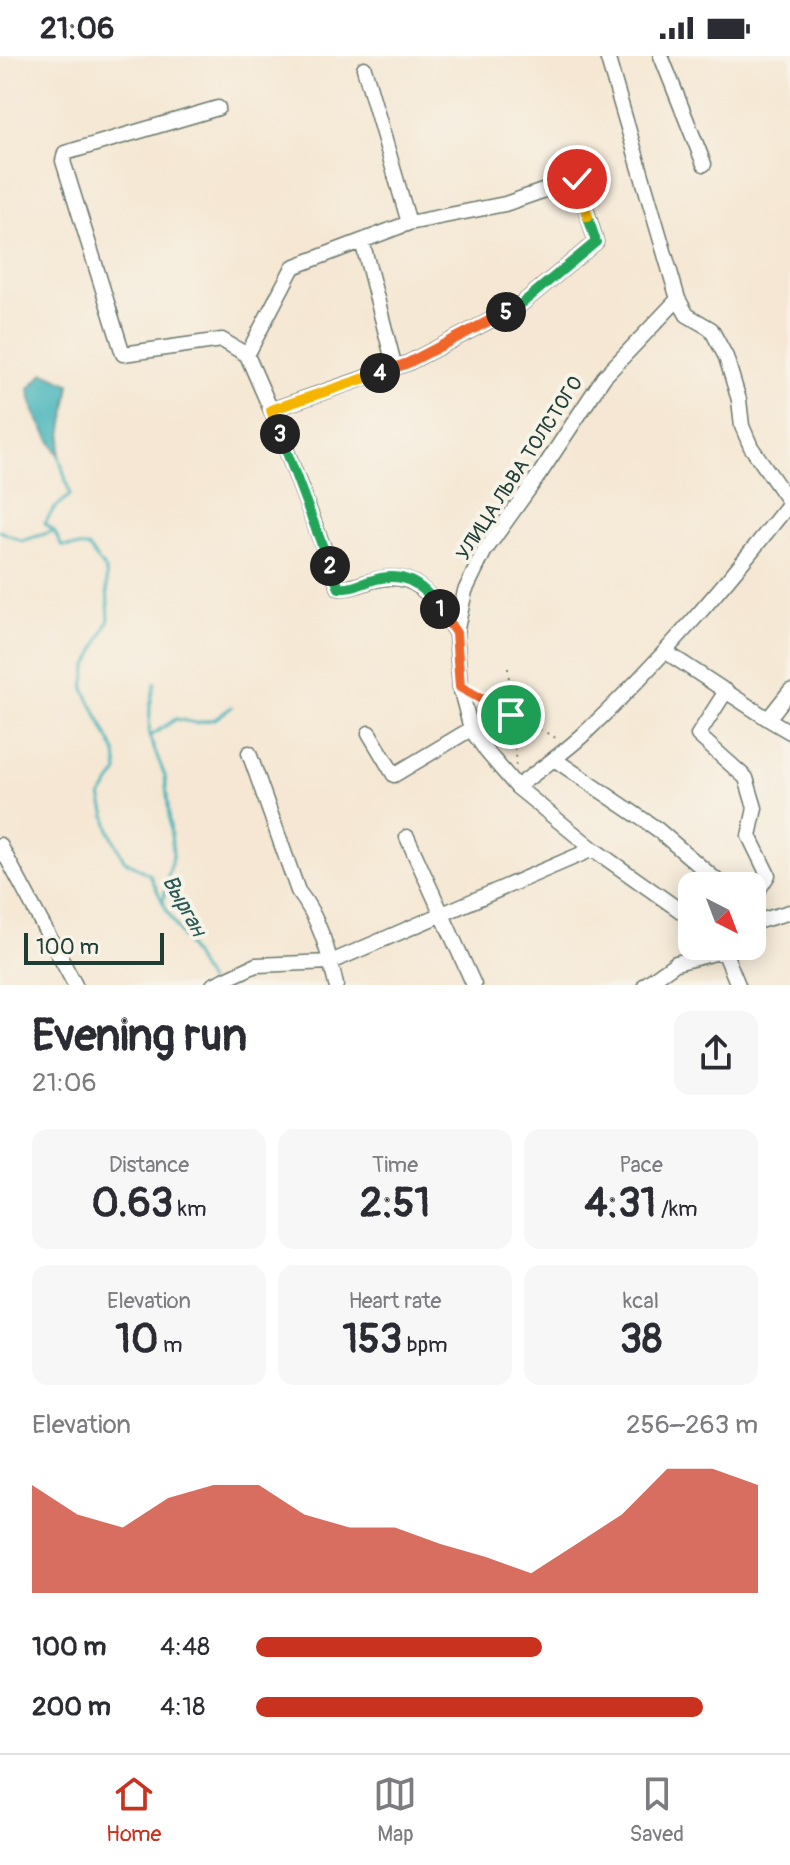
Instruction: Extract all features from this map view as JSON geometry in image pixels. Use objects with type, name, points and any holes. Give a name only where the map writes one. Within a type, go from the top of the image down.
[{"type":"street","points":[[517,787],[570,746],[666,652],[714,599],[790,503],[751,447],[742,426],[739,400],[726,357],[711,329],[687,315],[678,299],[607,56]]},
{"type":"street","points":[[661,56],[704,164]]},
{"type":"street","points":[[364,68],[409,223]]},
{"type":"street","points":[[218,108],[65,153],[63,161],[123,354],[222,340],[247,355],[339,588],[350,589],[393,575],[413,582],[432,597],[456,633]]},
{"type":"street","points":[[247,355],[293,267],[409,223],[505,204],[577,179],[596,242],[520,305],[395,368],[271,410]]},
{"type":"street","points":[[362,241],[395,368]]},
{"type":"street","name":"УЛИЦА ЛЬВА ТОЛСТОГО","points":[[678,299],[604,377],[484,552],[465,591],[456,633],[460,687],[471,729],[517,787],[593,849],[678,909]]},
{"type":"street","points":[[666,652],[790,732]]},
{"type":"street","points":[[726,691],[698,735],[746,778],[755,808],[749,836],[768,875],[766,878]]},
{"type":"street","points":[[768,719],[790,691]]},
{"type":"street","points":[[369,733],[394,775],[471,729]]},
{"type":"street","points":[[249,753],[298,891],[311,907],[336,985]]},
{"type":"street","points":[[554,759],[657,829],[707,872]]},
{"type":"street","points":[[407,837],[474,985]]},
{"type":"street","points":[[0,845],[75,985]]},
{"type":"street","points":[[215,984],[256,965],[331,962],[593,849]]},
{"type":"street","points":[[766,919],[790,912]]},
{"type":"street","points":[[645,985],[685,960]]},
{"type":"street","points":[[727,960],[738,985]]},
{"type":"path","points":[[508,668],[517,787]]},
{"type":"path","points":[[460,687],[570,746]]},
{"type":"water","points":[[44,373],[70,384],[59,456],[34,412],[29,389]]},
{"type":"waterway","points":[[53,530],[45,523],[53,510],[70,495],[59,456]]},
{"type":"waterway","name":"Вырган","points":[[0,531],[22,541],[54,531],[62,546],[88,547],[106,571],[109,619],[87,668],[84,689],[116,753],[118,772],[101,796],[110,832],[124,860],[150,875],[208,981]]},
{"type":"waterway","points":[[155,683],[149,736],[165,776],[173,854],[163,902]]},
{"type":"waterway","points":[[150,736],[176,719],[196,723],[215,719],[232,707]]},
{"type":"route","points":[[511,715],[460,687],[456,633],[432,597],[413,582],[393,575],[350,589],[339,588],[271,410],[408,363],[520,305],[596,242],[577,179]]}]
